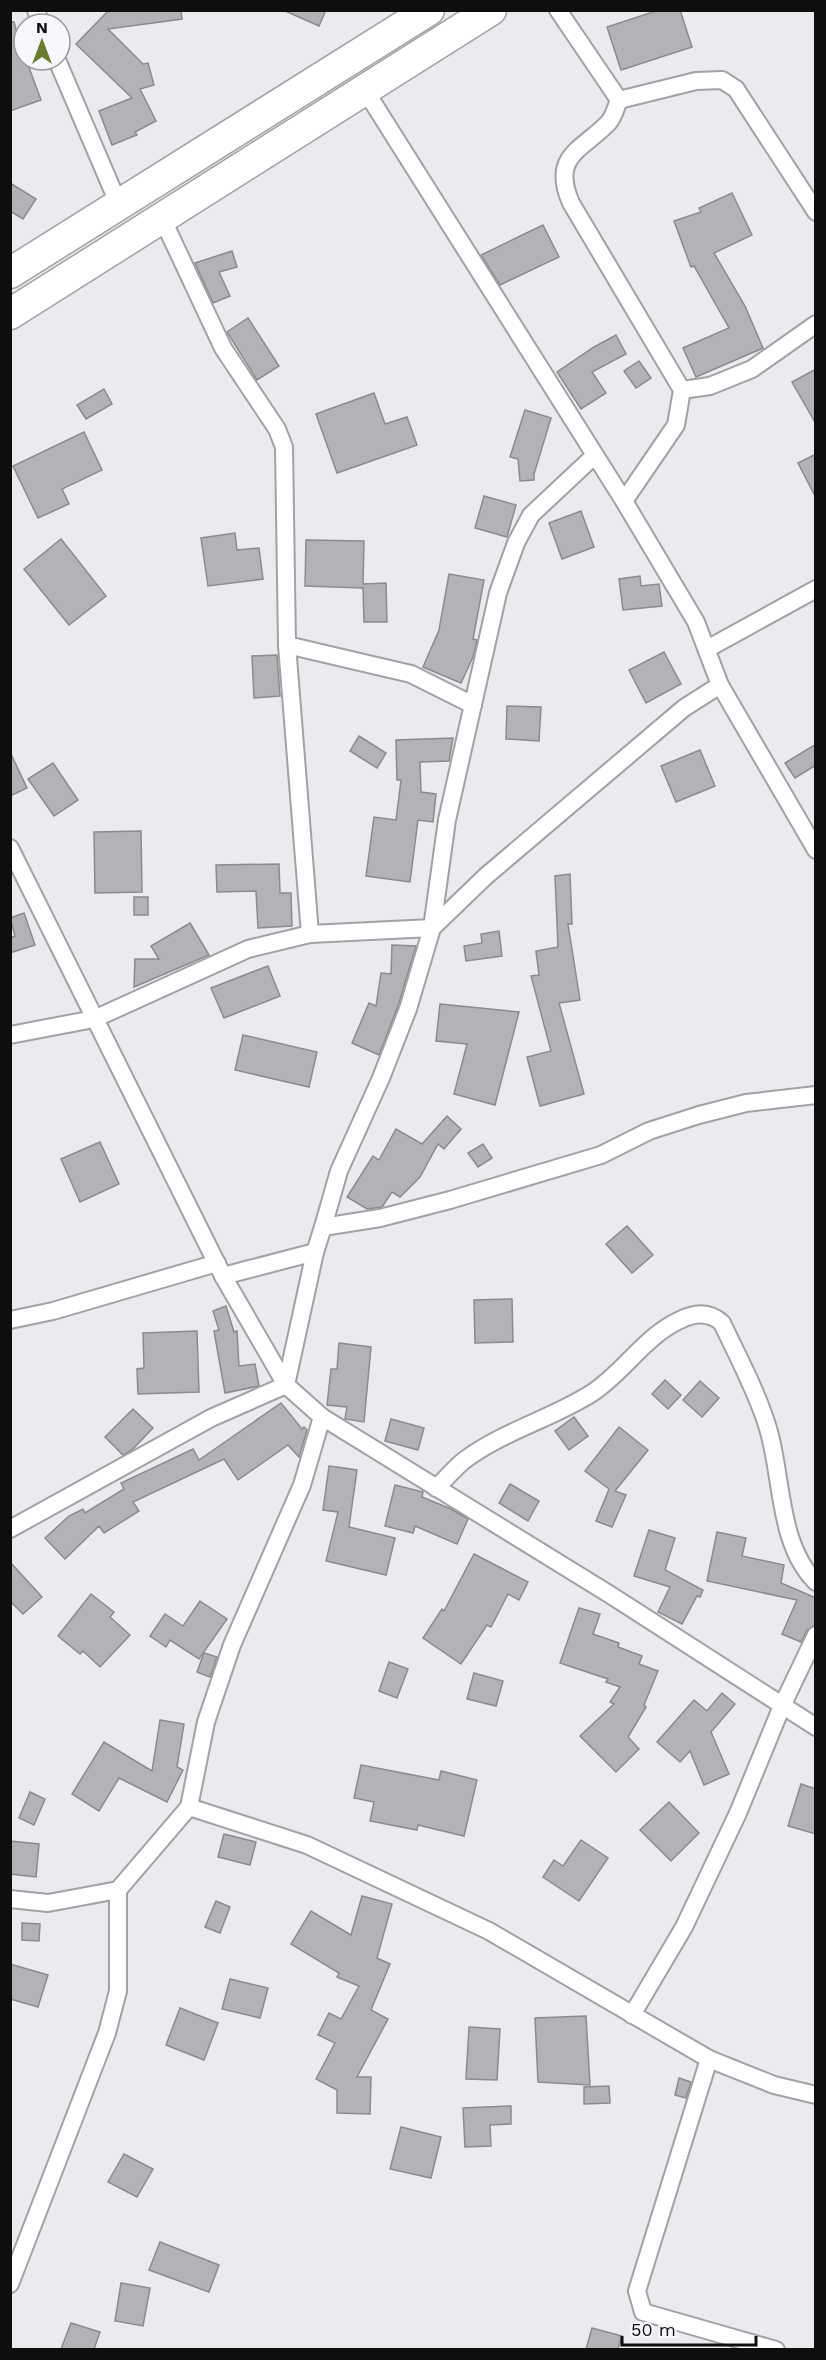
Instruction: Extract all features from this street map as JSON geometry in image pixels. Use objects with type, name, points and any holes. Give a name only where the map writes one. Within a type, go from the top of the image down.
[{"type":"highway","points":[[10,273],[429,10]]},
{"type":"highway","points":[[10,314],[491,10]]},
{"type":"street","points":[[558,10],[619,100]]},
{"type":"street","points":[[62,72],[119,205]]},
{"type":"street","points":[[619,100],[696,81],[723,80],[736,89],[816,212]]},
{"type":"street","points":[[365,90],[624,501],[696,622],[720,685],[816,850]]},
{"type":"street","points":[[619,100],[610,120],[570,156],[564,174],[565,189],[571,203],[682,390],[676,425],[624,501]]},
{"type":"street","points":[[162,218],[223,348],[277,429],[284,447],[287,645],[310,934]]},
{"type":"street","points":[[682,390],[710,387],[752,369],[816,324]]},
{"type":"street","points":[[286,1385],[315,1252],[339,1171],[381,1078],[408,1009],[432,928],[447,820],[498,593],[516,543],[531,515],[594,456]]},
{"type":"street","points":[[706,649],[816,589]]},
{"type":"street","points":[[287,645],[411,674],[473,705]]},
{"type":"street","points":[[10,1035],[94,1019],[248,949],[310,934],[432,928],[486,876],[684,708],[720,685]]},
{"type":"street","points":[[10,848],[220,1270],[286,1385],[322,1417],[609,1594],[816,1727]]},
{"type":"street","points":[[323,1227],[380,1218],[461,1197],[601,1155],[649,1131],[699,1115],[746,1103],[816,1095]]},
{"type":"street","points":[[10,1320],[220,1270],[315,1252]]},
{"type":"street","points":[[436,1488],[466,1459],[509,1434],[592,1393],[658,1333],[682,1319],[703,1314],[713,1315],[723,1323],[768,1427],[792,1547],[807,1574],[816,1582]]},
{"type":"street","points":[[10,1529],[211,1418],[286,1385]]},
{"type":"street","points":[[10,1899],[48,1904],[118,1890],[189,1807],[206,1722],[228,1656],[302,1485],[322,1417]]},
{"type":"street","points":[[632,2015],[684,1927],[738,1813],[782,1706],[816,1635]]},
{"type":"street","points":[[189,1807],[307,1845],[489,1931],[709,2059],[774,2085],[816,2095]]},
{"type":"street","points":[[10,2284],[107,2033],[118,1991],[118,1890]]},
{"type":"street","points":[[709,2059],[637,2291],[643,2312],[776,2349]]},
{"type":"building","points":[[109,10],[181,10],[182,19],[108,29],[143,64],[148,63],[154,85],[140,89],[156,121],[135,132],[137,135],[112,145],[99,111],[132,98],[76,44]]},
{"type":"building","points":[[283,10],[326,10],[319,26]]},
{"type":"building","points":[[659,10],[680,10],[692,47],[621,70],[607,27]]},
{"type":"building","points":[[10,22],[12,22],[12,72],[31,72],[41,100],[10,111]]},
{"type":"building","points":[[10,183],[36,199],[23,219],[10,211]]},
{"type":"building","points":[[732,193],[752,235],[714,253],[745,306],[763,348],[696,377],[683,348],[729,328],[694,266],[691,267],[674,221],[701,212],[699,208]]},
{"type":"building","points":[[543,225],[559,257],[500,285],[481,255]]},
{"type":"building","points":[[232,251],[237,267],[219,272],[230,296],[213,303],[195,263]]},
{"type":"building","points":[[248,318],[279,366],[257,380],[227,332]]},
{"type":"building","points":[[616,335],[626,354],[592,372],[606,393],[581,409],[557,372]]},
{"type":"building","points":[[639,361],[651,378],[636,388],[624,371]]},
{"type":"building","points":[[816,369],[816,424],[792,382]]},
{"type":"building","points":[[104,389],[112,404],[86,419],[77,405]]},
{"type":"building","points":[[374,393],[385,424],[407,417],[417,445],[337,473],[316,414]]},
{"type":"building","points":[[525,410],[551,418],[534,480],[520,481],[518,459],[510,457]]},
{"type":"building","points":[[84,432],[102,470],[62,489],[69,504],[38,518],[13,466]]},
{"type":"building","points":[[816,454],[816,498],[798,463]]},
{"type":"building","points":[[484,496],[516,505],[507,537],[475,528]]},
{"type":"building","points":[[581,511],[594,547],[562,559],[549,523]]},
{"type":"building","points":[[235,533],[237,550],[259,548],[263,579],[208,586],[201,538]]},
{"type":"building","points":[[61,539],[106,596],[69,625],[24,569]]},
{"type":"building","points":[[306,540],[364,541],[363,584],[386,583],[387,622],[364,622],[363,588],[305,586]]},
{"type":"building","points":[[449,574],[484,580],[473,639],[477,640],[473,657],[461,683],[423,667],[439,630]]},
{"type":"building","points":[[640,576],[641,586],[659,584],[662,606],[623,610],[619,579]]},
{"type":"building","points":[[664,652],[681,684],[646,703],[629,670]]},
{"type":"building","points":[[277,655],[280,696],[254,698],[252,656]]},
{"type":"building","points":[[507,706],[541,707],[539,741],[506,739]]},
{"type":"building","points":[[359,736],[386,753],[377,768],[350,751]]},
{"type":"building","points":[[453,738],[449,761],[420,762],[421,792],[436,794],[433,822],[418,820],[410,882],[366,876],[374,817],[396,820],[401,780],[397,780],[396,740]]},
{"type":"building","points":[[816,744],[816,765],[795,778],[785,763]]},
{"type":"building","points":[[700,750],[715,786],[676,802],[661,766]]},
{"type":"building","points":[[10,752],[27,788],[10,796]]},
{"type":"building","points":[[53,763],[78,800],[54,816],[28,779]]},
{"type":"building","points":[[141,831],[142,892],[95,893],[94,832]]},
{"type":"building","points":[[279,864],[280,893],[291,893],[292,926],[258,928],[256,891],[217,892],[216,865]]},
{"type":"building","points":[[570,874],[572,924],[568,924],[580,1000],[559,1003],[584,1094],[540,1106],[527,1057],[551,1051],[531,976],[539,975],[536,951],[558,947],[555,876]]},
{"type":"building","points":[[134,897],[148,897],[148,915],[134,915]]},
{"type":"building","points":[[24,913],[35,945],[10,953],[10,938],[15,936],[10,918]]},
{"type":"building","points":[[190,923],[209,955],[134,987],[135,959],[159,959],[151,946]]},
{"type":"building","points":[[499,931],[502,956],[466,961],[464,946],[482,943],[481,934]]},
{"type":"building","points":[[392,945],[416,946],[398,1006],[379,1055],[352,1043],[369,1003],[376,1006],[381,973],[391,974]]},
{"type":"building","points":[[268,966],[280,996],[224,1018],[211,988]]},
{"type":"building","points":[[440,1004],[519,1012],[495,1105],[454,1094],[467,1044],[436,1041]]},
{"type":"building","points":[[243,1035],[317,1052],[309,1087],[235,1070]]},
{"type":"building","points":[[447,1116],[461,1129],[444,1149],[438,1144],[420,1177],[400,1197],[392,1192],[382,1207],[367,1209],[347,1197],[373,1156],[379,1160],[396,1129],[422,1144]]},
{"type":"building","points":[[100,1142],[119,1184],[80,1202],[61,1159]]},
{"type":"building","points":[[483,1144],[492,1158],[478,1167],[468,1153]]},
{"type":"building","points":[[627,1226],[653,1255],[632,1273],[606,1244]]},
{"type":"building","points":[[512,1299],[513,1342],[475,1343],[474,1300]]},
{"type":"building","points":[[226,1306],[234,1332],[237,1331],[239,1366],[255,1364],[259,1386],[225,1393],[214,1331],[219,1330],[213,1311]]},
{"type":"building","points":[[197,1331],[199,1392],[138,1394],[137,1369],[144,1368],[143,1333]]},
{"type":"building","points":[[339,1343],[371,1347],[364,1422],[345,1419],[347,1407],[327,1405],[331,1369],[337,1369]]},
{"type":"building","points":[[665,1380],[681,1395],[668,1409],[652,1394]]},
{"type":"building","points":[[700,1381],[719,1398],[702,1417],[683,1400]]},
{"type":"building","points":[[281,1403],[302,1429],[304,1427],[307,1430],[299,1457],[288,1445],[238,1480],[224,1459],[133,1502],[139,1511],[104,1533],[99,1526],[65,1559],[45,1538],[69,1516],[83,1509],[85,1513],[124,1489],[121,1483],[193,1449],[199,1460]]},
{"type":"building","points":[[133,1409],[153,1428],[132,1450],[123,1455],[105,1437]]},
{"type":"building","points":[[574,1417],[588,1436],[569,1450],[555,1431]]},
{"type":"building","points":[[391,1419],[424,1428],[418,1450],[385,1441]]},
{"type":"building","points":[[619,1427],[648,1450],[615,1491],[626,1495],[612,1527],[596,1521],[609,1489],[585,1471]]},
{"type":"building","points":[[329,1466],[357,1470],[349,1527],[395,1538],[386,1575],[326,1561],[338,1512],[323,1510]]},
{"type":"building","points":[[510,1484],[539,1501],[528,1521],[499,1503]]},
{"type":"building","points":[[395,1485],[423,1492],[422,1497],[468,1519],[457,1544],[415,1526],[413,1533],[385,1526]]},
{"type":"building","points":[[649,1530],[675,1538],[665,1570],[703,1590],[700,1597],[697,1596],[682,1624],[658,1612],[670,1587],[634,1576]]},
{"type":"building","points":[[717,1532],[746,1538],[742,1556],[784,1565],[781,1583],[816,1598],[816,1625],[807,1630],[801,1642],[782,1634],[797,1600],[707,1581]]},
{"type":"building","points":[[474,1554],[528,1582],[519,1600],[508,1594],[491,1627],[487,1625],[461,1664],[423,1638],[442,1609],[444,1611]]},
{"type":"building","points":[[10,1562],[42,1597],[23,1614],[10,1601]]},
{"type":"building","points":[[91,1594],[114,1612],[110,1617],[130,1635],[100,1667],[83,1651],[80,1654],[58,1636]]},
{"type":"building","points":[[200,1601],[227,1619],[199,1659],[170,1640],[166,1647],[150,1636],[165,1614],[183,1626]]},
{"type":"building","points":[[579,1608],[600,1614],[593,1634],[619,1643],[618,1647],[642,1656],[639,1664],[658,1671],[644,1705],[646,1707],[628,1737],[639,1749],[616,1772],[580,1736],[614,1704],[610,1702],[620,1687],[606,1682],[608,1679],[560,1663]]},
{"type":"building","points":[[204,1653],[217,1657],[210,1677],[197,1672]]},
{"type":"building","points":[[389,1662],[408,1669],[397,1698],[379,1691]]},
{"type":"building","points":[[474,1673],[503,1681],[496,1706],[467,1699]]},
{"type":"building","points":[[722,1693],[735,1704],[711,1732],[729,1774],[704,1785],[690,1751],[680,1762],[657,1742],[694,1700],[707,1711]]},
{"type":"building","points":[[160,1720],[184,1724],[177,1767],[183,1770],[167,1802],[119,1778],[99,1811],[72,1794],[104,1742],[152,1771]]},
{"type":"building","points":[[361,1765],[439,1780],[441,1771],[477,1780],[464,1836],[418,1825],[417,1830],[370,1821],[374,1802],[354,1798]]},
{"type":"building","points":[[801,1784],[816,1789],[816,1834],[788,1826]]},
{"type":"building","points":[[30,1792],[45,1799],[34,1825],[19,1818]]},
{"type":"building","points":[[669,1802],[699,1833],[671,1861],[640,1830]]},
{"type":"building","points":[[224,1834],[256,1842],[250,1865],[218,1857]]},
{"type":"building","points":[[581,1840],[608,1858],[579,1901],[543,1877],[554,1860],[563,1866]]},
{"type":"building","points":[[10,1841],[39,1844],[36,1877],[10,1874]]},
{"type":"building","points":[[362,1896],[392,1904],[377,1958],[390,1964],[371,2010],[388,2019],[357,2077],[371,2077],[370,2114],[337,2113],[337,2090],[316,2079],[335,2043],[318,2035],[329,2013],[341,2019],[359,1986],[337,1977],[339,1973],[291,1944],[311,1911],[351,1935]]},
{"type":"building","points":[[216,1901],[230,1907],[220,1933],[205,1927]]},
{"type":"building","points":[[22,1923],[40,1924],[39,1941],[22,1940]]},
{"type":"building","points":[[10,1964],[48,1975],[38,2007],[10,1999]]},
{"type":"building","points":[[230,1979],[268,1988],[260,2018],[222,2009]]},
{"type":"building","points":[[180,2008],[218,2023],[204,2060],[166,2045]]},
{"type":"building","points":[[586,2016],[590,2085],[538,2082],[535,2018]]},
{"type":"building","points":[[469,2027],[500,2029],[497,2080],[466,2079]]},
{"type":"building","points":[[679,2078],[691,2082],[686,2098],[675,2095]]},
{"type":"building","points":[[609,2086],[610,2103],[584,2104],[584,2087]]},
{"type":"building","points":[[511,2106],[511,2124],[490,2125],[491,2146],[465,2147],[463,2108]]},
{"type":"building","points":[[401,2127],[441,2137],[431,2178],[390,2169]]},
{"type":"building","points":[[124,2154],[153,2169],[137,2197],[108,2182]]},
{"type":"building","points":[[160,2242],[219,2265],[209,2292],[149,2270]]},
{"type":"building","points":[[121,2283],[150,2288],[143,2326],[115,2321]]},
{"type":"building","points":[[71,2323],[100,2332],[94,2349],[61,2349]]},
{"type":"building","points":[[592,2328],[622,2336],[618,2349],[586,2349]]}]
